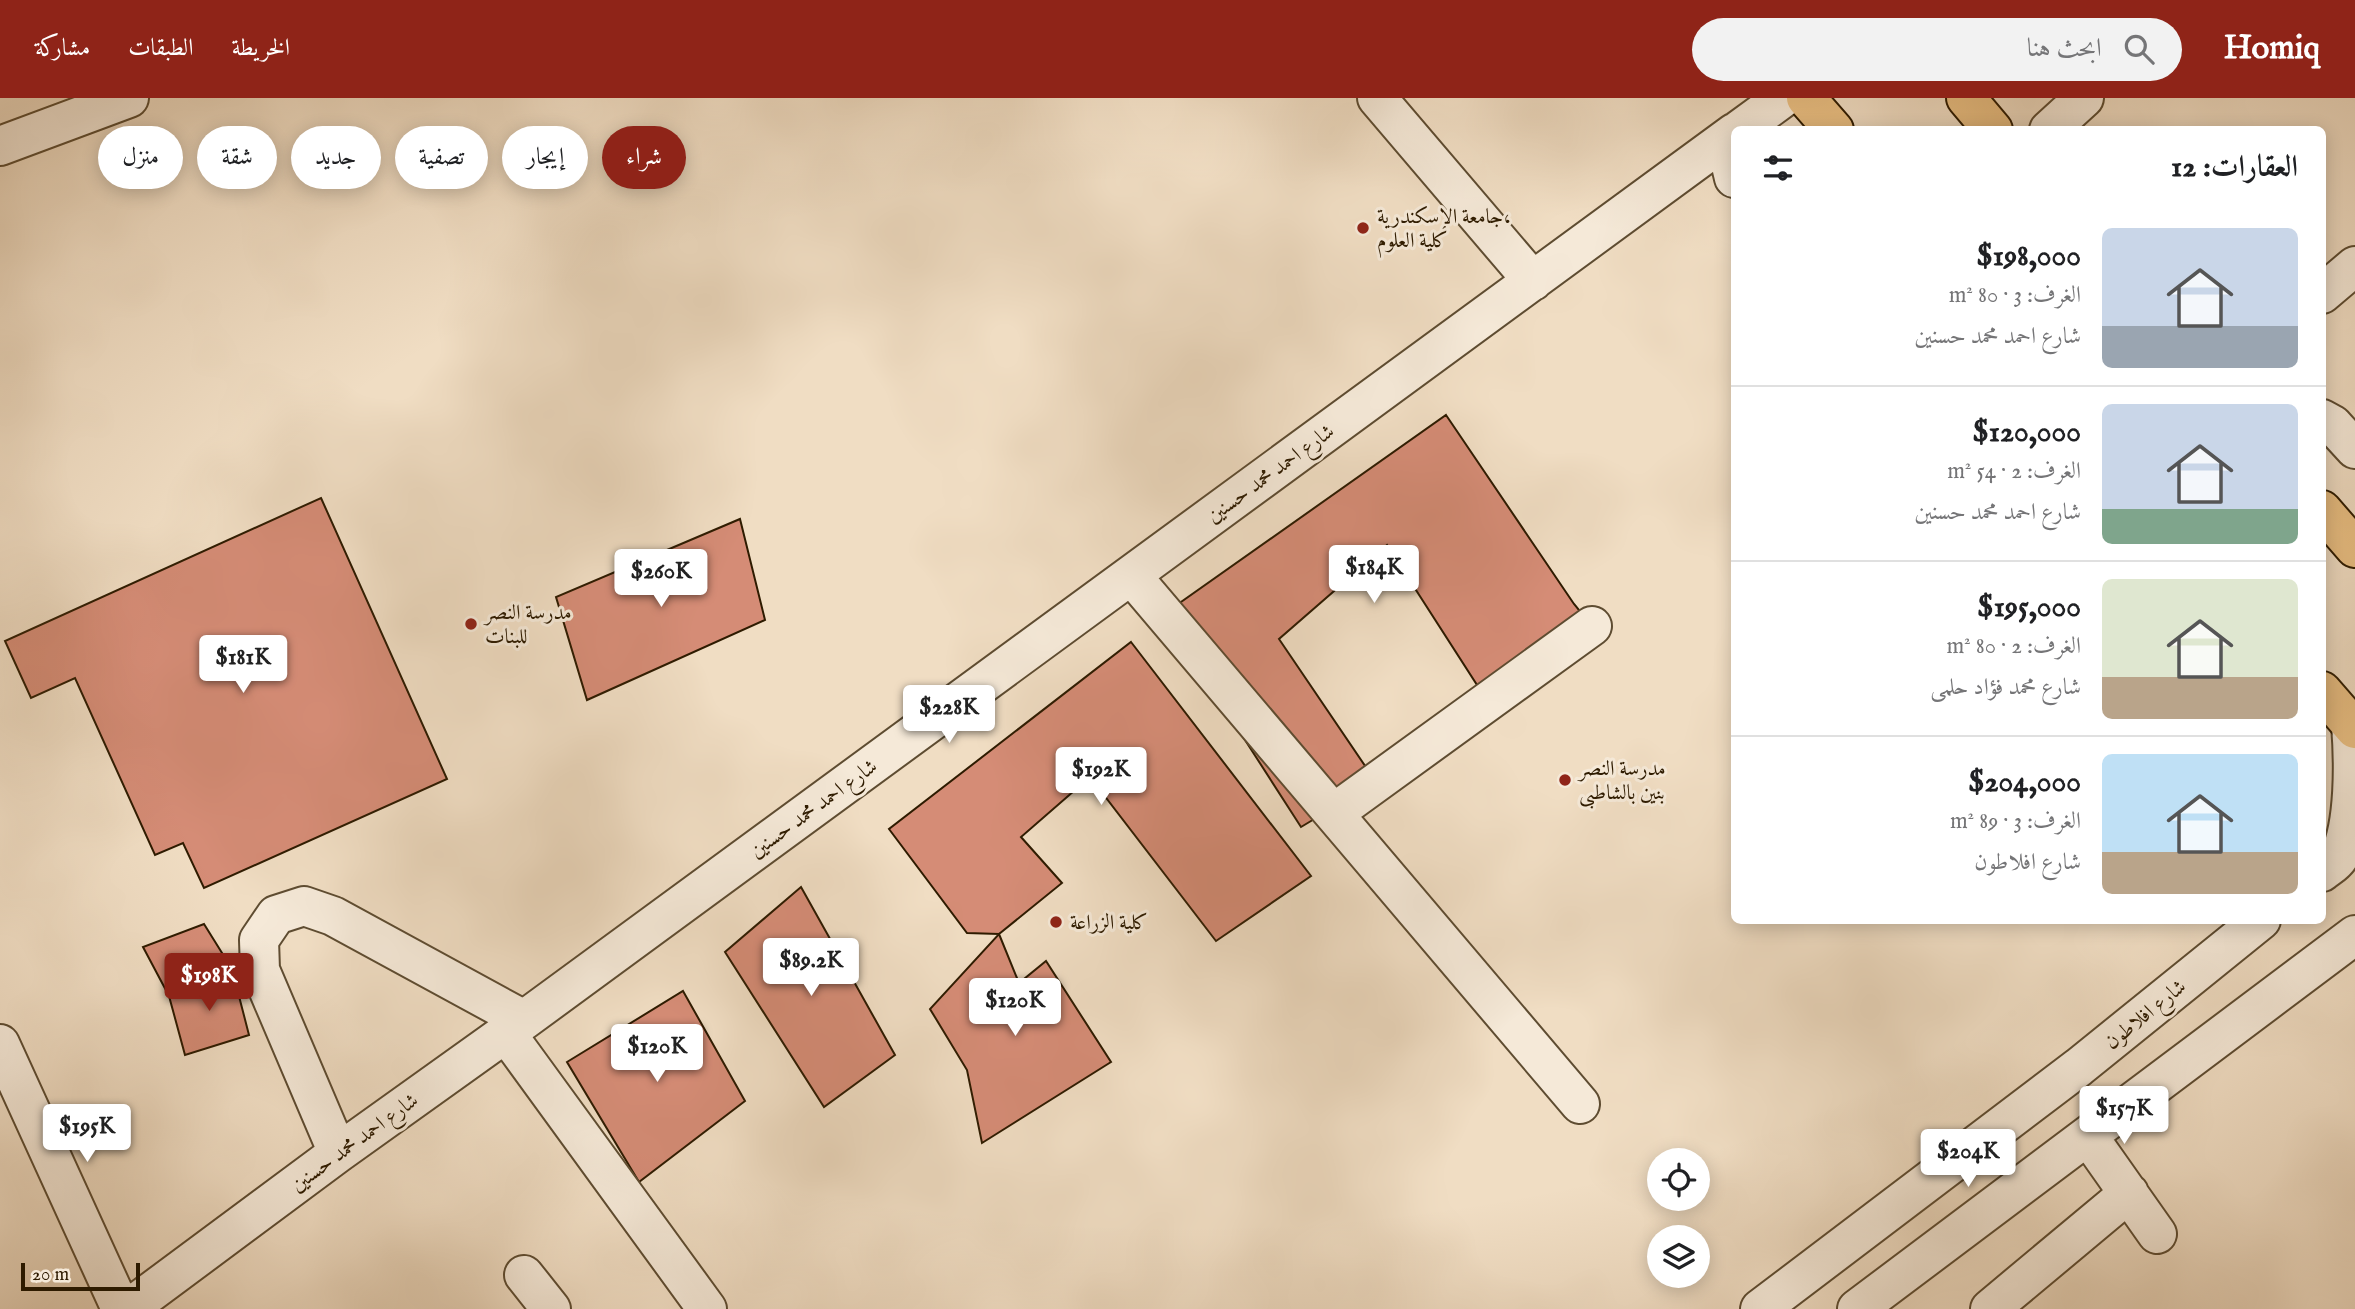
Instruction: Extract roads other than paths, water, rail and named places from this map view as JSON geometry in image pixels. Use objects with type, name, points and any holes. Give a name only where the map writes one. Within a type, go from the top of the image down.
[{"type":"main road","points":[[1806,98],[1830,126]]},
{"type":"main road","points":[[1966,98],[1990,126]]},
{"type":"main road","points":[[2326,515],[2355,548]]},
{"type":"main road","points":[[2326,696],[2353,726]]},
{"type":"street","points":[[0,146],[129,98]]},
{"type":"street","points":[[1377,98],[1533,281]]},
{"type":"street","name":"شارع احمد محمد حسنين","points":[[1737,126],[1783,98]]},
{"type":"street","points":[[2053,126],[2084,98]]},
{"type":"street","name":"شارع احمد محمد حسنين","points":[[128,1309],[1533,281],[1731,131]]},
{"type":"street","points":[[2326,291],[2355,266]]},
{"type":"street","points":[[2326,421],[2355,449]]},
{"type":"street","points":[[1131,575],[1580,1104]]},
{"type":"street","points":[[1334,813],[1592,626]]},
{"type":"street","points":[[2332,857],[2349,829],[2354,787],[2353,726]]},
{"type":"street","points":[[338,1153],[260,970],[259,940],[276,915],[304,906],[333,916],[515,1026],[707,1309]]},
{"type":"street","name":"شارع افلاطون","points":[[1760,1309],[2079,1067],[2256,924]]},
{"type":"street","points":[[1857,1309],[2355,935]]},
{"type":"street","points":[[0,1044],[121,1309]]},
{"type":"street","points":[[2079,1067],[2119,1113]]},
{"type":"street","points":[[2088,1136],[2157,1234]]},
{"type":"street","points":[[1926,1183],[1962,1231]]},
{"type":"street","points":[[1990,1309],[2129,1193]]},
{"type":"street","points":[[1877,1220],[1911,1269]]},
{"type":"street","points":[[524,1276],[551,1309]]},
{"type":"place","name":"جامعة الإسكندرية، كلية العلوم","points":[[1363,228]]},
{"type":"place","name":"مدرسة النصر للبنات","points":[[471,624]]},
{"type":"place","name":"مدرسة النصر بنين بالشاطبى","points":[[1565,780]]},
{"type":"place","name":"كلية الزراعة","points":[[1056,922]]}]
